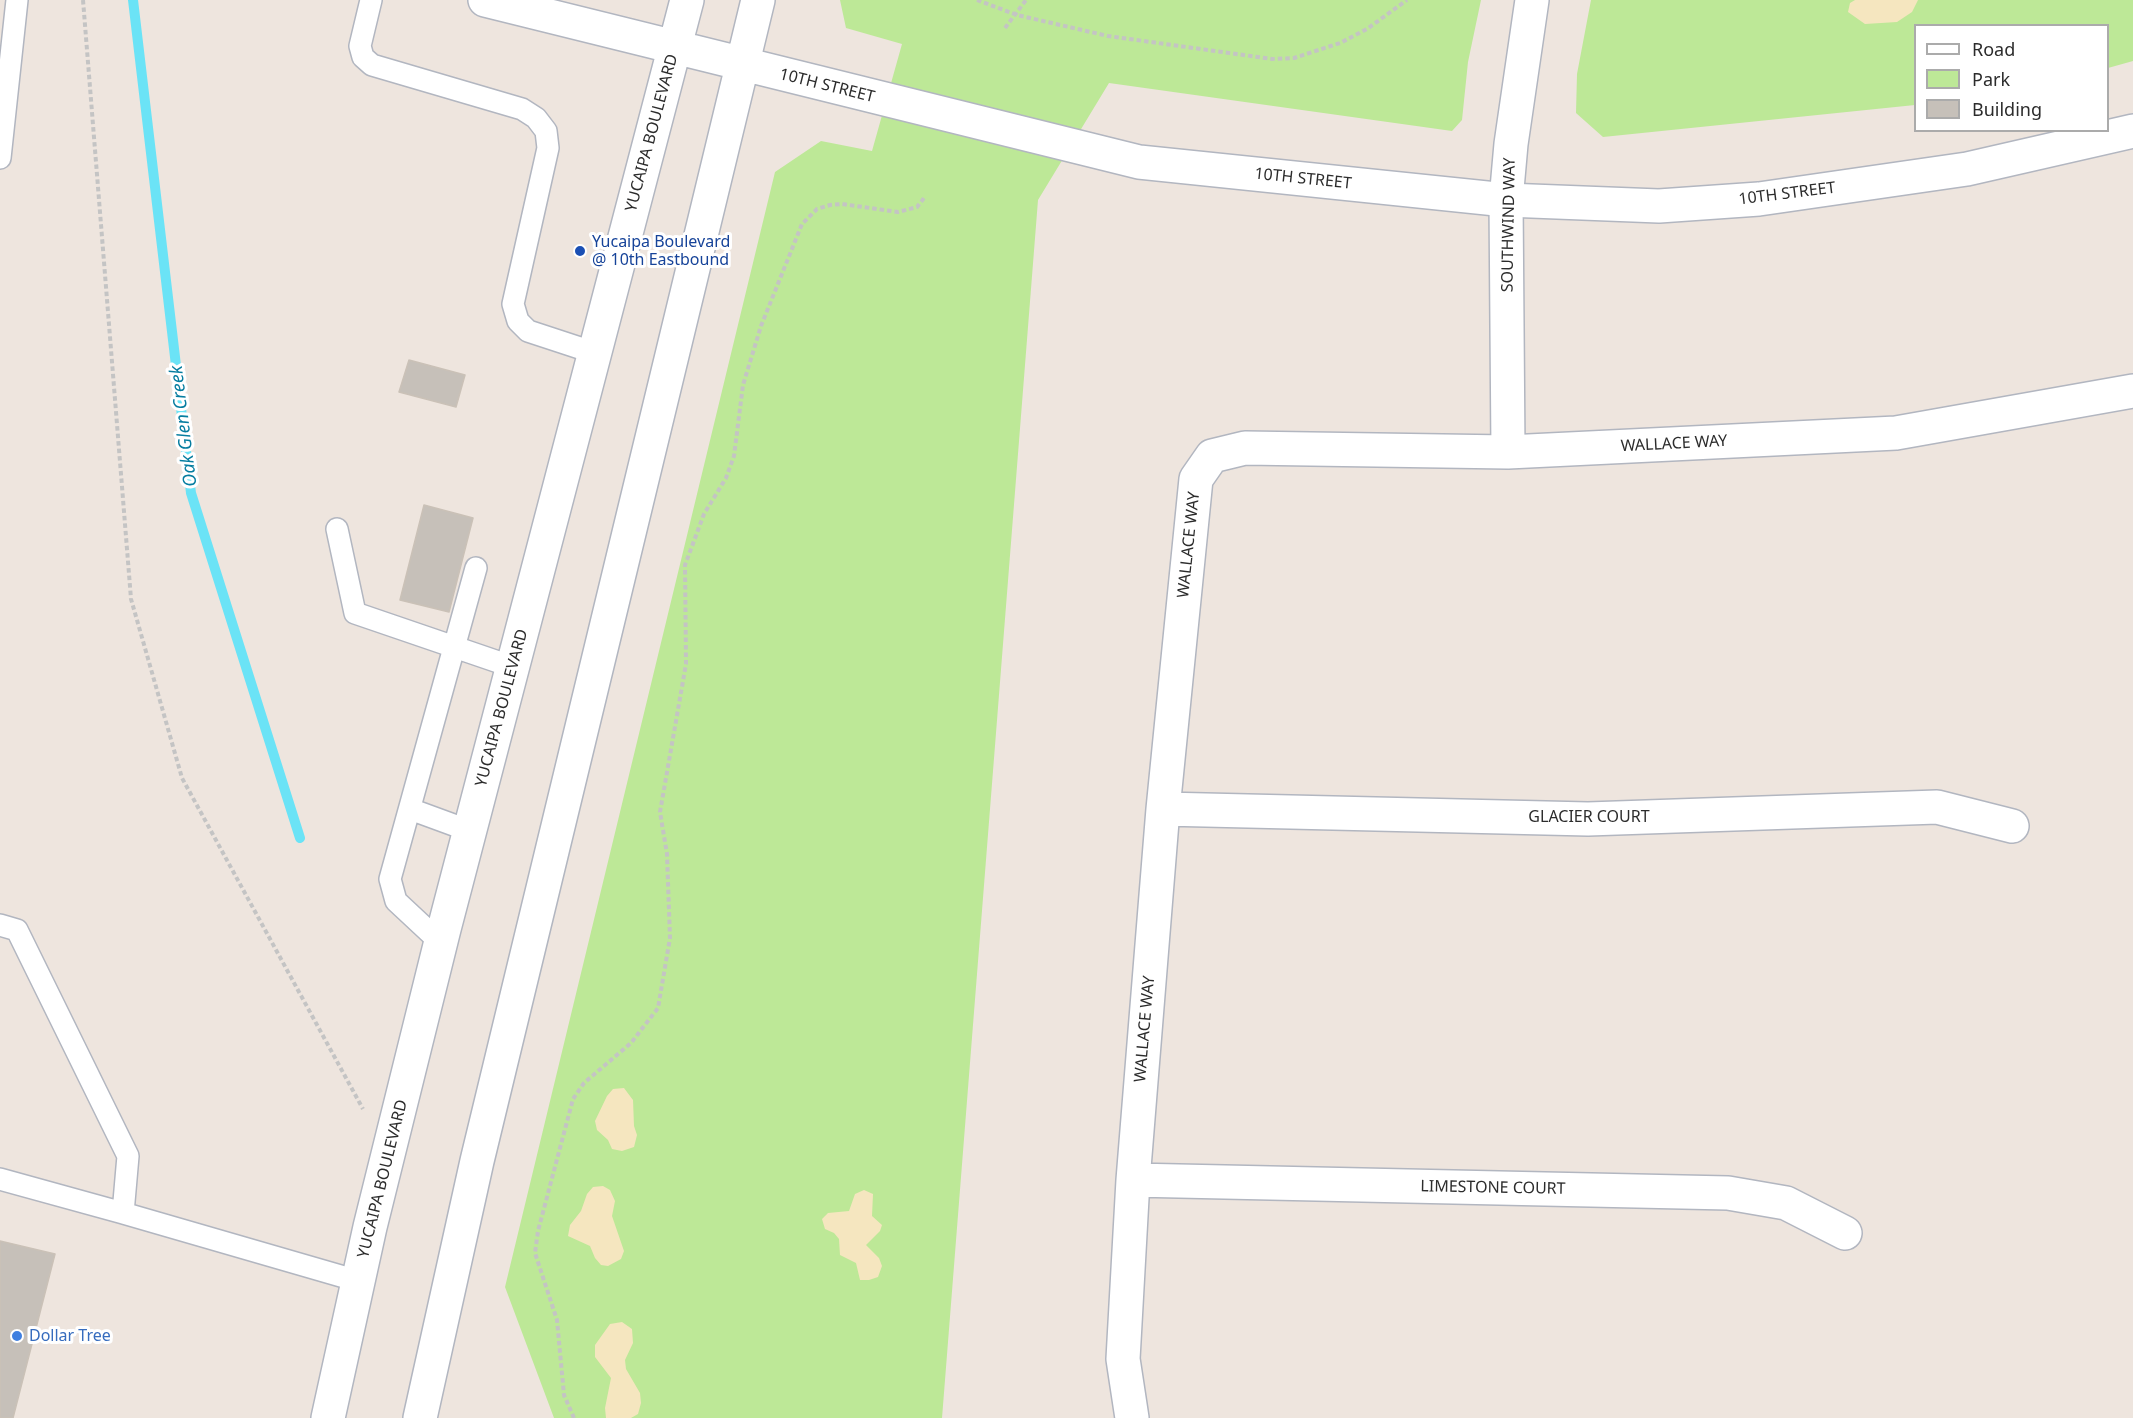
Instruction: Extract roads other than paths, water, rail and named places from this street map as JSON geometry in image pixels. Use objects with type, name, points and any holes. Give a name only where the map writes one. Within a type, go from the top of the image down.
[{"type":"street","name":"10TH STREET","points":[[485,0],[674,49],[1138,162],[1506,200],[1659,206],[1759,199],[1967,169],[2133,131]]},
{"type":"street","name":"YUCAIPA BOULEVARD","points":[[328,1418],[358,1281],[441,943],[687,0]]},
{"type":"street","points":[[420,1418],[479,1150],[758,0]]},
{"type":"street","name":"SOUTHWIND WAY","points":[[1508,452],[1506,200],[1511,144],[1532,0]]},
{"type":"street","name":"WALLACE WAY","points":[[1132,1418],[1123,1359],[1133,1180],[1163,809],[1196,479],[1212,456],[1245,448],[1508,452],[1896,433],[2133,392]]},
{"type":"street","name":"GLACIER COURT","points":[[1163,809],[1588,819],[1937,807],[2012,826]]},
{"type":"street","name":"LIMESTONE COURT","points":[[1133,1180],[1728,1192],[1786,1203],[1845,1233]]},
{"type":"lane","points":[[0,158],[17,0]]},
{"type":"lane","points":[[371,0],[360,46],[363,57],[372,65],[522,110],[536,118],[546,131],[548,148],[513,304],[518,321],[528,331],[595,353]]},
{"type":"lane","points":[[337,529],[355,613],[513,667]]},
{"type":"lane","points":[[441,943],[396,901],[390,879],[476,568]]},
{"type":"lane","points":[[410,809],[470,831]]},
{"type":"lane","points":[[0,925],[17,930],[128,1156],[123,1213]]},
{"type":"lane","points":[[0,1179],[358,1281]]},
{"type":"waterway","name":"Oak Glen Creek","points":[[133,0],[191,493],[300,838]]},
{"type":"place","name":"Yucaipa Boulevard @ 10th Eastbound","points":[[580,251]]},
{"type":"place","name":"Dollar Tree","points":[[17,1336]]}]
